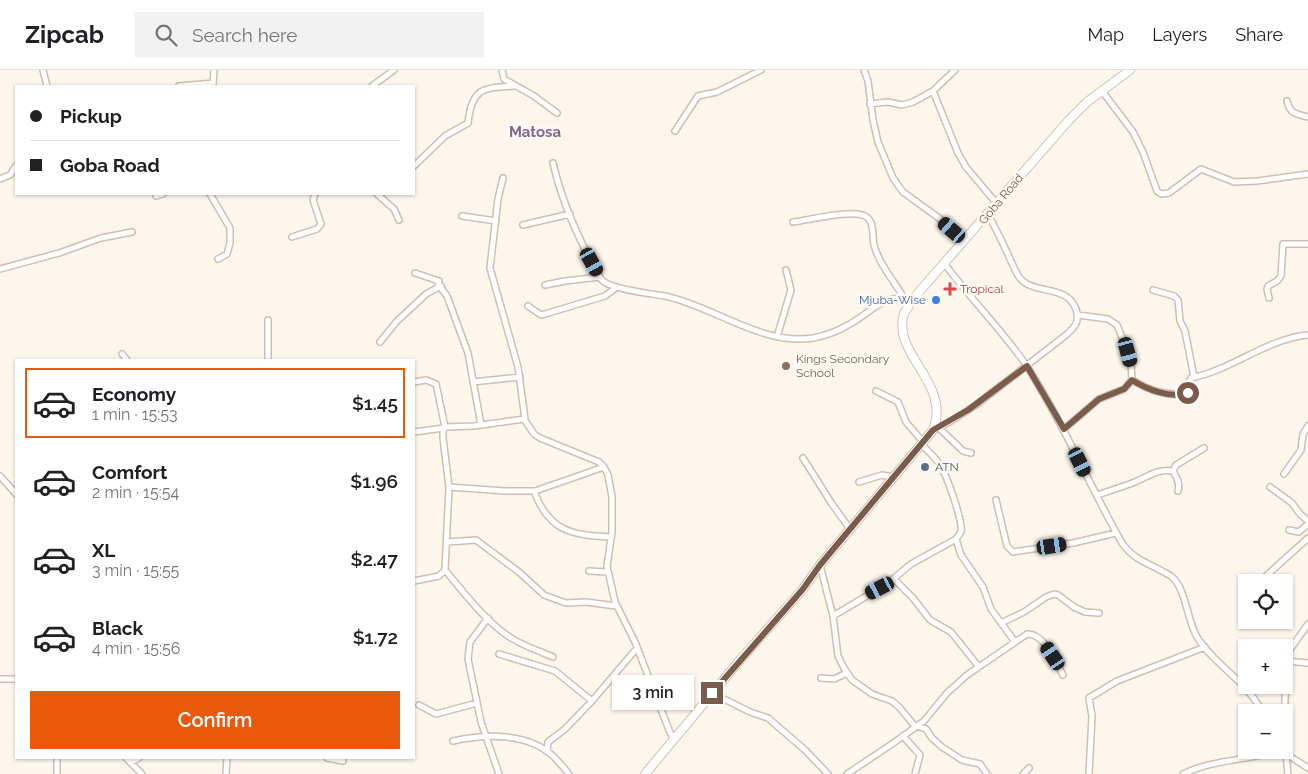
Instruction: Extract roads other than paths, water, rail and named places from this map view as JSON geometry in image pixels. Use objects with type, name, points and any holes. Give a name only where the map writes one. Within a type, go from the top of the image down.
[{"type":"main road","name":"Goba Road","points":[[936,429],[938,417],[931,386],[906,344],[904,314],[908,299],[988,215],[1075,114],[1087,102],[1130,70]]},
{"type":"main road","points":[[645,774],[712,693],[803,589],[820,565],[893,477],[936,429]]},
{"type":"street","points":[[43,70],[47,85]]},
{"type":"street","points":[[213,85],[214,70]]},
{"type":"street","points":[[373,85],[394,70]]},
{"type":"street","points":[[502,70],[504,79],[558,113]]},
{"type":"street","points":[[675,130],[698,96],[717,92],[761,70]]},
{"type":"street","points":[[864,70],[868,81],[870,104],[878,142],[897,185],[903,192],[952,230],[963,242]]},
{"type":"street","points":[[870,104],[888,102],[903,105],[933,91],[954,70]]},
{"type":"street","points":[[415,165],[445,136],[468,123],[470,108],[478,92],[486,89],[516,86]]},
{"type":"street","points":[[933,91],[966,168],[997,204]]},
{"type":"street","points":[[1102,91],[1133,132],[1160,194],[1170,192],[1202,169],[1234,182],[1308,174]]},
{"type":"street","points":[[1287,101],[1292,112],[1308,117]]},
{"type":"street","points":[[553,163],[558,186],[583,247],[604,282],[617,287],[669,297],[789,340],[819,337],[848,325],[882,301],[890,298],[908,299]]},
{"type":"street","points":[[0,179],[10,175],[15,168]]},
{"type":"street","points":[[503,178],[498,199],[490,268],[520,377],[525,419],[530,428],[540,438],[599,462],[604,466],[608,475],[612,496],[608,572],[616,606],[637,648],[674,740]]},
{"type":"street","points":[[211,195],[231,231],[227,254],[218,259]]},
{"type":"street","points":[[292,237],[317,229],[321,224],[313,199],[314,195]]},
{"type":"street","points":[[378,195],[394,209],[400,220]]},
{"type":"street","points":[[523,225],[570,214]]},
{"type":"street","points":[[793,222],[834,215],[854,214],[865,216],[871,223],[873,242],[878,255],[908,299]]},
{"type":"street","points":[[971,453],[963,450],[936,429],[976,405],[1027,366],[1076,326],[1078,315],[1074,304],[1067,296],[1045,288],[1030,286],[1020,277],[988,215]]},
{"type":"street","points":[[462,216],[496,221]]},
{"type":"street","points":[[0,269],[59,253],[101,238],[132,232]]},
{"type":"street","points":[[1269,298],[1268,286],[1277,281],[1281,276],[1283,244],[1308,244]]},
{"type":"street","points":[[944,263],[1027,366],[1064,429],[1116,533],[1128,552],[1172,577],[1179,587],[1193,628],[1205,647],[1257,704]]},
{"type":"street","points":[[777,337],[791,288],[786,270]]},
{"type":"street","points":[[415,273],[439,282],[438,284],[442,286],[447,296],[468,353],[481,425]]},
{"type":"street","points":[[544,285],[600,277]]},
{"type":"street","points":[[380,342],[397,321],[426,294],[442,286]]},
{"type":"street","points":[[528,306],[541,315],[605,296],[617,287]]},
{"type":"street","points":[[1153,290],[1174,296],[1178,300],[1180,321],[1194,378]]},
{"type":"street","points":[[1064,429],[1099,399],[1124,389],[1132,380],[1131,362],[1117,325],[1108,320],[1078,315]]},
{"type":"street","points":[[268,320],[268,359]]},
{"type":"street","points":[[1132,380],[1158,392],[1182,395],[1188,393],[1190,380],[1194,378],[1214,372],[1292,337],[1308,335]]},
{"type":"street","points":[[122,354],[126,359]]},
{"type":"street","points":[[473,382],[520,377]]},
{"type":"street","points":[[415,382],[426,380],[436,384],[445,428],[443,444],[449,487],[445,570],[439,576],[415,581]]},
{"type":"street","points":[[833,616],[894,579],[910,564],[956,539],[962,527],[945,475],[938,462],[906,420],[898,402],[876,391]]},
{"type":"street","points":[[415,432],[525,419]]},
{"type":"street","points":[[1284,474],[1301,450],[1303,434],[1308,426]]},
{"type":"street","points":[[1173,471],[1176,466],[1204,448]]},
{"type":"street","points":[[803,458],[850,529]]},
{"type":"street","points":[[449,487],[534,491],[604,466]]},
{"type":"street","points":[[1097,495],[1157,472],[1173,471]]},
{"type":"street","points":[[1173,471],[1179,483],[1178,491]]},
{"type":"street","points":[[859,482],[882,475],[893,477]]},
{"type":"street","points":[[0,476],[15,493]]},
{"type":"street","points":[[1270,487],[1292,503],[1308,523],[1299,532],[1289,530]]},
{"type":"street","points":[[534,491],[539,506],[562,529],[571,533],[611,537]]},
{"type":"street","points":[[996,500],[1007,546],[1013,552],[1073,543],[1116,533]]},
{"type":"street","points":[[1268,574],[1308,538]]},
{"type":"street","points":[[956,539],[961,555],[983,587],[990,607],[1015,642]]},
{"type":"street","points":[[447,542],[476,540],[519,572],[537,590],[550,598],[566,603],[586,602],[616,606]]},
{"type":"street","points":[[820,565],[833,616],[836,651],[847,673],[856,684],[872,694],[892,701],[915,726],[926,729],[942,747],[962,760],[980,764],[987,774]]},
{"type":"street","points":[[445,570],[488,618],[510,637],[554,657]]},
{"type":"street","points":[[589,571],[608,572]]},
{"type":"street","points":[[894,579],[913,598],[930,620],[951,632],[979,667]]},
{"type":"street","points":[[1001,623],[1054,594],[1085,612],[1099,613]]},
{"type":"street","points":[[488,618],[471,640],[468,649],[468,661],[485,736],[499,774]]},
{"type":"street","points":[[1293,645],[1308,624]]},
{"type":"street","points":[[846,774],[924,721],[954,686],[1027,634],[1031,634],[1044,643],[1063,675]]},
{"type":"street","points":[[1089,774],[1092,716],[1090,698],[1117,681],[1205,647]]},
{"type":"street","points":[[547,751],[547,744],[550,740],[565,729],[592,701],[637,648]]},
{"type":"street","points":[[499,654],[555,671],[592,701]]},
{"type":"street","points":[[1293,662],[1308,663]]},
{"type":"street","points":[[822,678],[834,679],[847,673]]},
{"type":"street","points":[[0,680],[15,679]]},
{"type":"street","points":[[712,693],[750,712],[768,718],[805,750],[828,774]]},
{"type":"street","points":[[419,706],[436,714],[477,703]]},
{"type":"street","points":[[453,741],[485,736],[523,740],[547,751],[569,774]]},
{"type":"street","points":[[903,736],[920,755],[915,774]]},
{"type":"street","points":[[127,759],[142,774]]},
{"type":"street","points":[[131,762],[137,759]]},
{"type":"street","points":[[226,774],[227,759]]},
{"type":"street","points":[[335,759],[343,760]]},
{"type":"street","points":[[1183,774],[1204,765],[1238,759]]},
{"type":"street","points":[[1286,759],[1288,774]]},
{"type":"street","points":[[1293,759],[1308,768]]},
{"type":"street","points":[[57,761],[57,774]]},
{"type":"street","points":[[1023,774],[1029,768]]},
{"type":"place","name":"Tropical","points":[[950,289]]},
{"type":"place","name":"Mjuba-Wise","points":[[936,300]]},
{"type":"place","name":"Kings Secondary School","points":[[786,366]]},
{"type":"place","name":"ATN","points":[[925,467]]},
{"type":"district","name":"Matosa","points":[[535,132]]}]
